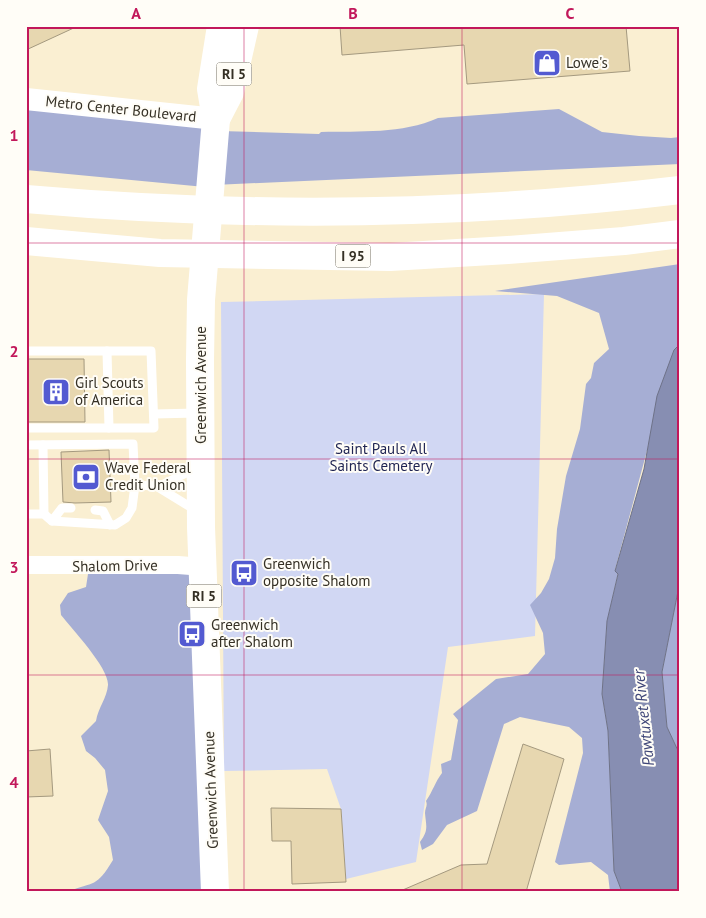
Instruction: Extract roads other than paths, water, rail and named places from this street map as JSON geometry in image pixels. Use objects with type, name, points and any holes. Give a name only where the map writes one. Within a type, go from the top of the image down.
[{"type":"main road","name":"Greenwich Avenue","points":[[215,892],[201,514],[200,413],[202,300],[211,162],[216,119],[211,89],[221,26]]},
{"type":"main road","name":"Greenwich Avenue","points":[[216,119],[230,92],[245,26]]},
{"type":"main road","points":[[26,199],[106,206],[217,211],[379,211],[542,203],[680,190]]},
{"type":"main road","name":"I 95","points":[[26,241],[160,253],[390,257],[624,241],[680,234]]},
{"type":"street","name":"Metro Center Boulevard","points":[[26,99],[216,119]]},
{"type":"street","name":"Shalom Drive","points":[[26,565],[178,565],[204,567]]},
{"type":"lane","points":[[26,351],[151,351],[154,414],[154,428],[26,428]]},
{"type":"lane","points":[[107,351],[109,428]]},
{"type":"lane","points":[[154,414],[200,413]]},
{"type":"lane","points":[[26,445],[133,444],[135,485],[132,508],[126,518],[115,525],[52,522],[44,514],[43,445]]},
{"type":"lane","points":[[135,485],[156,486],[164,484],[201,466]]},
{"type":"lane","points":[[156,486],[201,514]]},
{"type":"lane","points":[[52,522],[62,508],[71,508]]},
{"type":"lane","points":[[95,510],[103,510],[110,525]]},
{"type":"lane","points":[[26,514],[44,514]]},
{"type":"water","name":"Pawtuxet River","points":[[680,344],[680,581],[662,672],[667,727],[680,755],[680,892],[622,892],[614,871],[608,731],[602,694],[607,621],[618,574],[615,571],[644,469],[657,396],[674,350]]},
{"type":"place","name":"Lowe's","points":[[547,63]]},
{"type":"place","name":"Girl Scouts of America","points":[[56,392]]},
{"type":"place","name":"Wave Federal Credit Union","points":[[86,477]]},
{"type":"place","name":"Greenwich opposite Shalom","points":[[244,573]]},
{"type":"place","name":"Greenwich after Shalom","points":[[192,634]]},
{"type":"park label","name":"Saint Pauls All Saints Cemetery","points":[[381,458]]}]
